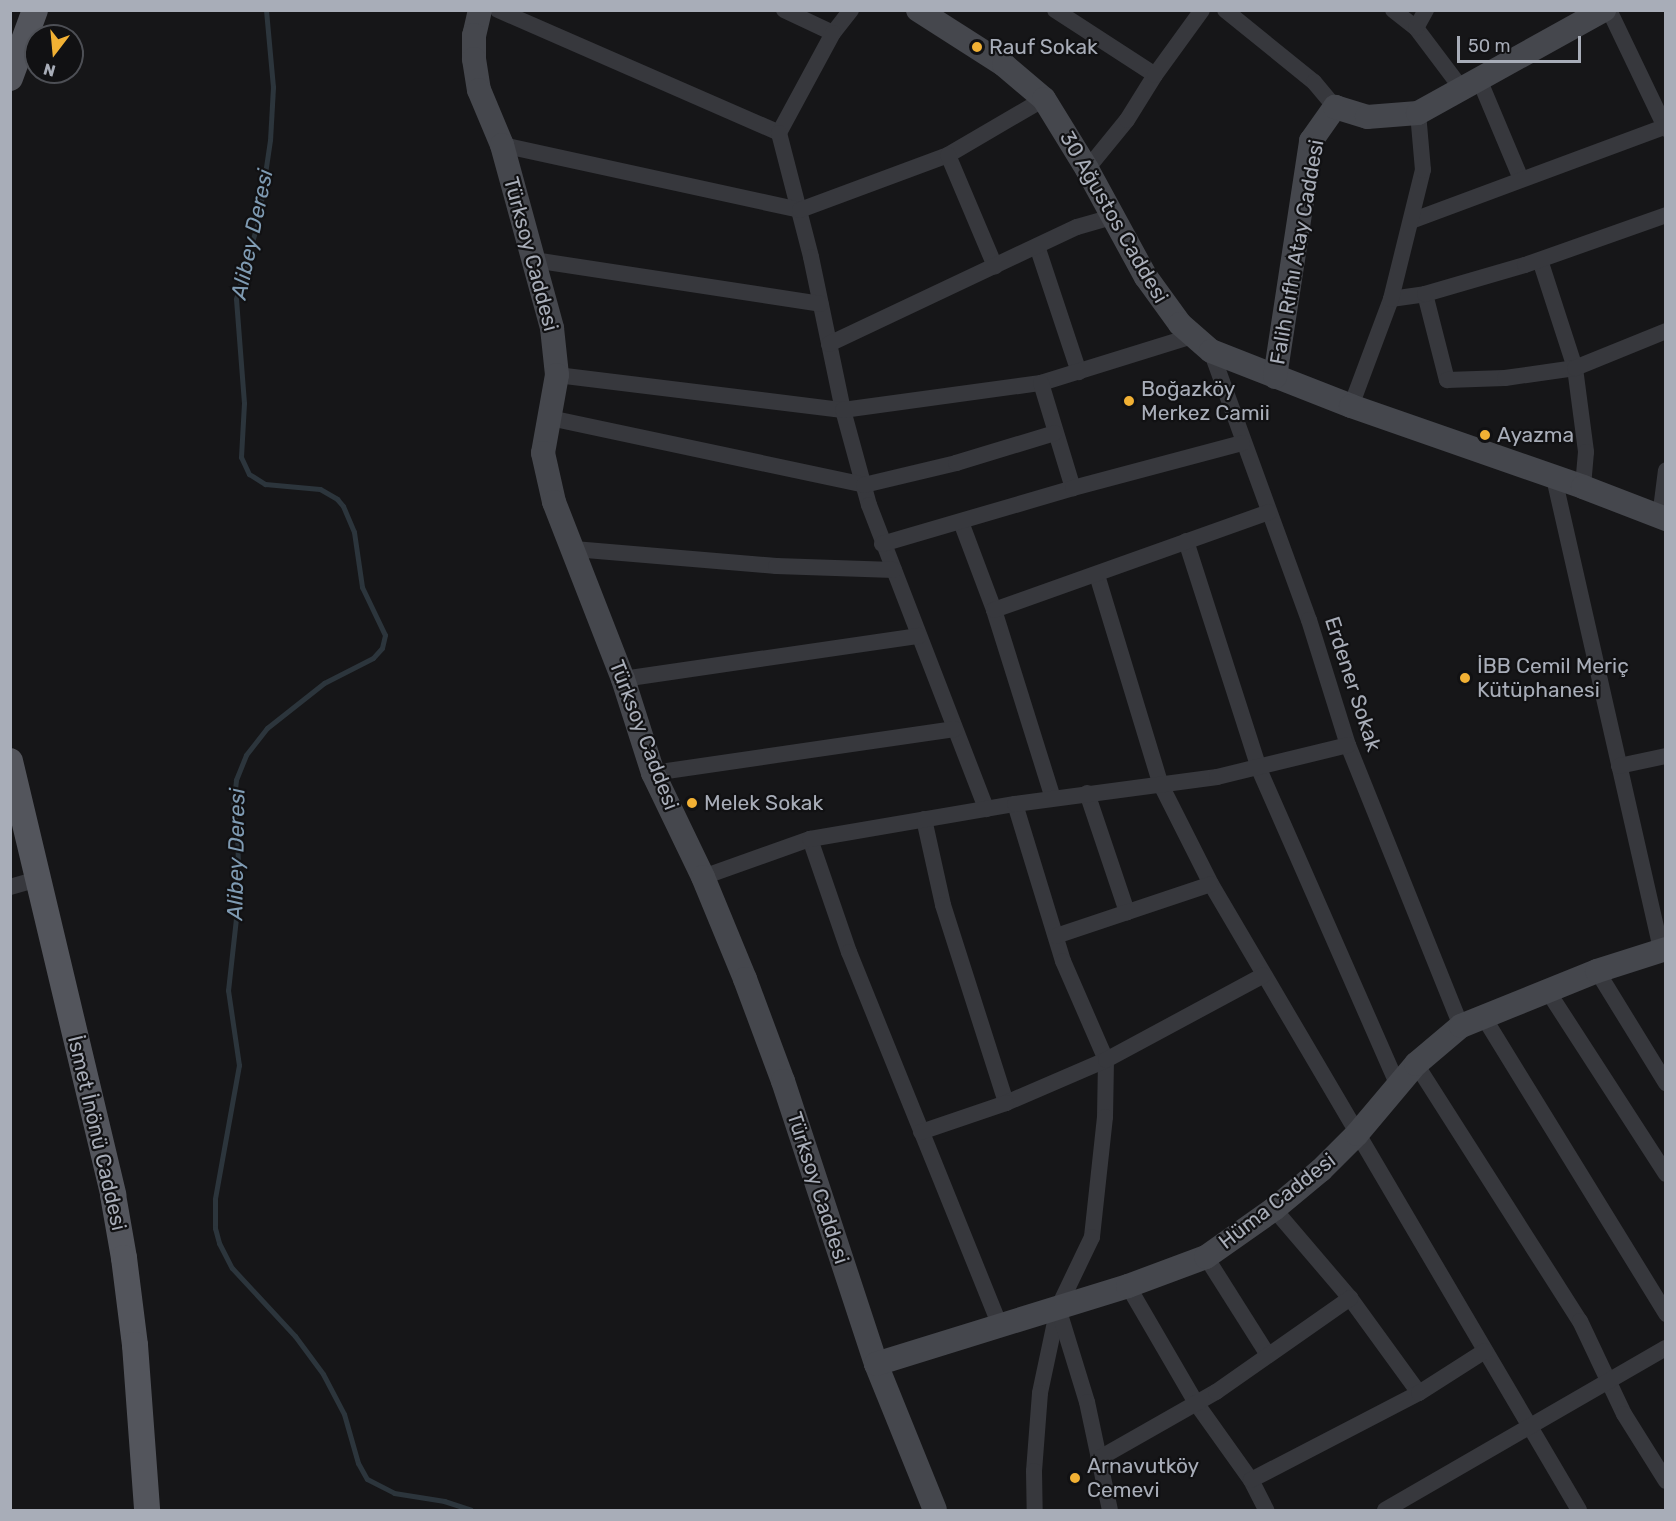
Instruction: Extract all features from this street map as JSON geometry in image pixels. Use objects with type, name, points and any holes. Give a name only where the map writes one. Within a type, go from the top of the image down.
[{"type":"main road","points":[[10,78],[35,10]]},
{"type":"main road","name":"Türksoy Caddesi","points":[[480,10],[474,35],[479,90],[502,145],[552,328],[556,375],[543,453],[554,502],[623,679],[653,773],[703,877],[783,1081],[876,1364],[935,1510]]},
{"type":"main road","name":"30 Ağustos Caddesi","points":[[918,10],[1004,65],[1044,99],[1087,169],[1146,277],[1168,310],[1192,336],[1211,351],[1351,406],[1583,487],[1663,518]]},
{"type":"main road","points":[[1335,107],[1367,117],[1418,113],[1604,10]]},
{"type":"main road","name":"Falih Rıfhı Atay Caddesi","points":[[1275,377],[1311,141],[1335,107]]},
{"type":"main road","name":"İsmet İnönü Caddesi","points":[[10,761],[113,1195],[135,1345],[147,1510]]},
{"type":"main road","name":"Hüma Caddesi","points":[[876,1364],[1128,1286],[1206,1257],[1274,1209],[1321,1170],[1357,1134],[1416,1064],[1461,1026],[1597,971],[1663,949]]},
{"type":"street","points":[[498,10],[779,134]]},
{"type":"street","points":[[784,10],[832,33]]},
{"type":"street","points":[[851,10],[832,33],[779,134],[800,210],[843,410],[882,544],[986,809]]},
{"type":"street","points":[[1055,10],[1155,75]]},
{"type":"street","points":[[1087,169],[1127,120],[1155,75],[1202,10]]},
{"type":"street","points":[[1225,10],[1314,82],[1335,107]]},
{"type":"street","points":[[1393,10],[1416,28],[1470,84],[1521,179]]},
{"type":"street","points":[[1416,28],[1426,10]]},
{"type":"street","points":[[1412,220],[1665,128],[1609,10]]},
{"type":"street","points":[[502,145],[800,210],[948,155],[1044,99]]},
{"type":"street","points":[[1351,406],[1391,299],[1424,170],[1418,113]]},
{"type":"street","points":[[948,155],[995,266]]},
{"type":"street","points":[[1391,299],[1425,294],[1540,260],[1665,215]]},
{"type":"street","points":[[830,344],[1077,227],[1112,217]]},
{"type":"street","points":[[1037,246],[1079,372]]},
{"type":"street","points":[[534,260],[821,304]]},
{"type":"street","points":[[1540,260],[1575,368],[1586,452],[1583,487]]},
{"type":"street","points":[[1425,294],[1447,380],[1505,378],[1575,368],[1665,331]]},
{"type":"street","points":[[556,375],[843,410],[1041,383],[1192,336]]},
{"type":"street","name":"Erdener Sokak","points":[[1211,351],[1242,443],[1309,620],[1347,745],[1461,1026]]},
{"type":"street","points":[[1041,383],[1073,488]]},
{"type":"street","points":[[550,418],[864,485],[956,463],[1055,434]]},
{"type":"street","points":[[882,544],[1073,488],[1242,443]]},
{"type":"street","points":[[1663,518],[1665,470]]},
{"type":"street","points":[[1554,478],[1663,949]]},
{"type":"street","points":[[994,610],[1269,512]]},
{"type":"street","points":[[962,522],[994,610],[1053,798]]},
{"type":"street","points":[[1186,541],[1259,769],[1397,1084]]},
{"type":"street","points":[[574,549],[776,566],[894,570]]},
{"type":"street","points":[[1096,575],[1161,785],[1211,884],[1579,1510]]},
{"type":"street","points":[[623,679],[919,636]]},
{"type":"street","points":[[653,773],[955,729]]},
{"type":"street","points":[[703,877],[810,839],[1053,798],[1161,785],[1259,769],[1347,745]]},
{"type":"street","points":[[1619,766],[1665,756]]},
{"type":"street","points":[[1087,793],[1127,912]]},
{"type":"street","points":[[1015,804],[1063,961],[1106,1060],[1105,1117],[1092,1237],[1058,1308],[1040,1394],[1034,1471],[1035,1510]]},
{"type":"street","points":[[924,819],[944,905],[1006,1103]]},
{"type":"street","points":[[810,839],[849,952],[1000,1326]]},
{"type":"street","points":[[10,887],[38,879]]},
{"type":"street","points":[[1056,936],[1211,884]]},
{"type":"street","points":[[1597,971],[1665,1083]]},
{"type":"street","points":[[921,1132],[1006,1103],[1106,1060],[1264,975]]},
{"type":"street","points":[[1548,990],[1665,1174]]},
{"type":"street","points":[[1483,1016],[1665,1314]]},
{"type":"street","points":[[1416,1064],[1580,1321],[1624,1414],[1665,1481]]},
{"type":"street","points":[[1274,1209],[1350,1298],[1419,1393]]},
{"type":"street","points":[[1206,1257],[1268,1355]]},
{"type":"street","points":[[1128,1286],[1196,1403],[1251,1480],[1266,1510]]},
{"type":"street","points":[[1098,1459],[1216,1392],[1350,1298]]},
{"type":"street","points":[[1058,1308],[1087,1402],[1110,1510]]},
{"type":"street","points":[[1385,1510],[1665,1348]]},
{"type":"street","points":[[1251,1480],[1419,1393],[1485,1351]]},
{"type":"waterway","name":"Alibey Deresi","points":[[266,10],[273,87],[270,140],[258,221],[236,299],[244,403],[241,457],[249,474],[265,484],[320,489],[337,499],[343,506],[354,532],[362,587],[385,635],[382,648],[373,658],[324,683],[267,728],[246,755],[236,780],[233,807],[237,835],[239,891],[228,990],[239,1065],[215,1199],[215,1228],[219,1243],[232,1268],[295,1336],[323,1374],[344,1414],[358,1463],[367,1479],[394,1493],[444,1501],[471,1510]]},
{"type":"place","name":"Rauf Sokak","points":[[977,47]]},
{"type":"place","name":"Boğazköy Merkez Camii","points":[[1129,401]]},
{"type":"place","name":"Ayazma","points":[[1485,435]]},
{"type":"place","name":"İBB Cemil Meriç Kütüphanesi","points":[[1465,678]]},
{"type":"place","name":"Melek Sokak","points":[[692,803]]},
{"type":"place","name":"Arnavutköy Cemevi","points":[[1075,1478]]}]
